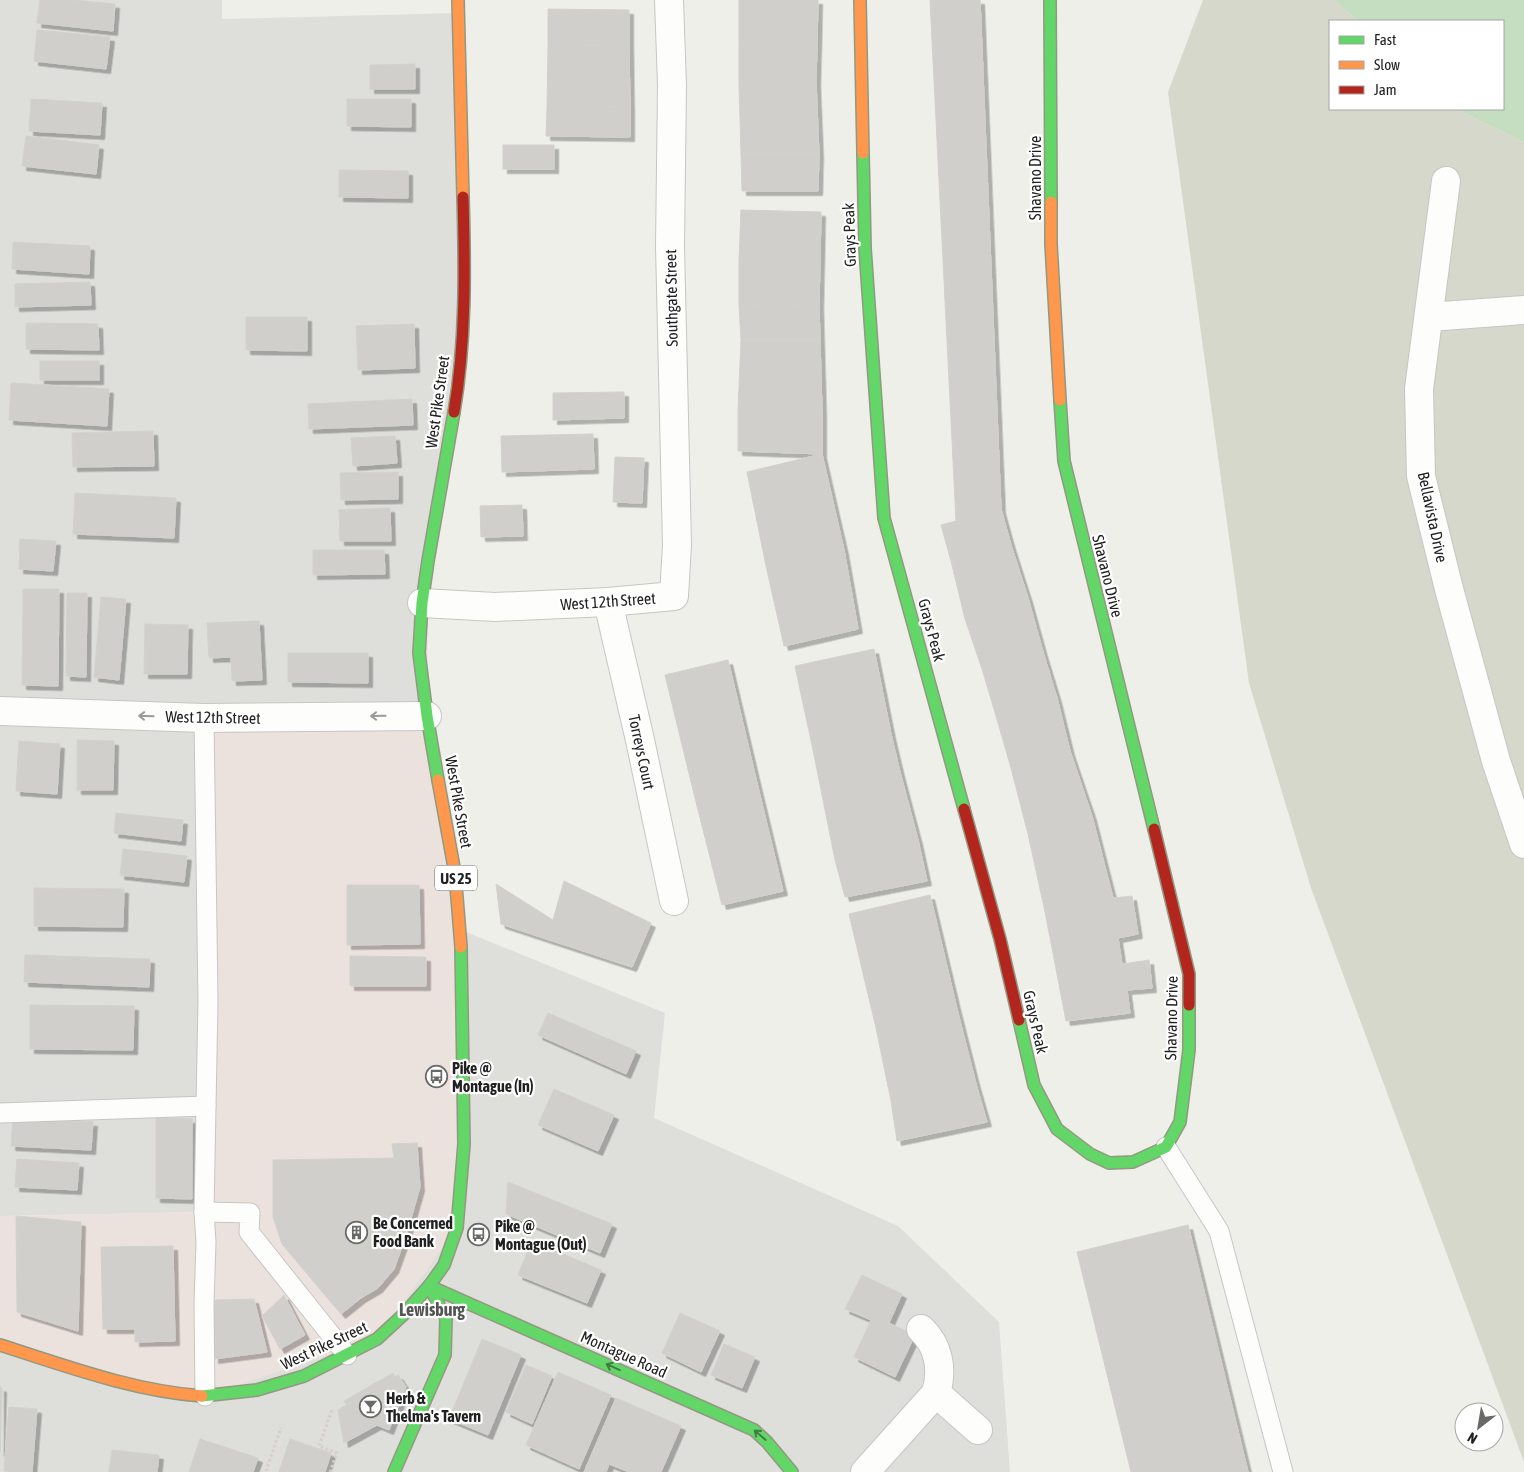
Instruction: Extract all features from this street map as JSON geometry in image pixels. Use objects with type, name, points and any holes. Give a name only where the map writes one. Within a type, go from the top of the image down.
[{"type":"street","name":"West Pike Street","points":[[0,1345],[109,1380],[175,1394],[205,1396],[257,1390],[304,1376],[377,1339],[403,1315],[444,1266],[456,1228],[464,1144],[461,930],[455,874],[427,716],[419,653],[422,603],[455,407],[464,319],[465,269],[458,0]]},
{"type":"street","name":"Southgate Street","points":[[670,0],[672,85],[670,246],[678,545],[674,596]]},
{"type":"street","name":"Grays Peak","points":[[860,0],[865,248],[884,518],[1000,940],[1034,1085],[1056,1129],[1090,1154],[1109,1163],[1133,1162],[1166,1147]]},
{"type":"street","name":"Shavano Drive","points":[[1050,0],[1051,244],[1064,461],[1189,974],[1189,1050],[1180,1122],[1166,1147]]},
{"type":"street","name":"Bellavista Drive","points":[[1446,181],[1419,389],[1421,476],[1449,589],[1488,732],[1524,844]]},
{"type":"street","points":[[1429,317],[1524,310]]},
{"type":"street","name":"West 12th Street","points":[[422,603],[495,607],[608,602],[674,596]]},
{"type":"street","name":"Torreys Court","points":[[608,602],[640,740],[674,901]]},
{"type":"street","name":"West 12th Street","points":[[0,711],[204,718],[427,716]]},
{"type":"street","points":[[394,1472],[446,1355],[446,1318],[429,1286]]},
{"type":"street","name":"Montague Road","points":[[429,1286],[754,1430],[767,1442],[792,1472]]},
{"type":"street","points":[[865,1472],[936,1393],[939,1383],[939,1361],[934,1345],[921,1329]]},
{"type":"street","points":[[936,1393],[978,1430]]},
{"type":"lane","points":[[204,718],[208,993],[204,1212],[206,1242],[204,1303],[205,1396]]},
{"type":"lane","points":[[0,1113],[206,1106]]},
{"type":"lane","points":[[1166,1147],[1219,1231],[1283,1472]]},
{"type":"lane","points":[[204,1212],[250,1213],[249,1232],[347,1355]]},
{"type":"path","points":[[330,1472],[337,1453],[319,1446],[332,1410]]},
{"type":"path","points":[[266,1471],[281,1428]]},
{"type":"shaded area","points":[[0,0],[222,0],[222,19],[458,13],[465,269],[428,561],[427,716],[204,1212],[0,1216]]},
{"type":"shaded area","points":[[1203,0],[1334,0],[1357,20],[1329,20],[1329,110],[1460,110],[1524,142],[1524,1462],[1504,1408],[1504,1402],[1502,1402],[1311,888],[1249,683],[1168,92]]},
{"type":"shaded area","points":[[427,716],[455,873],[457,1228],[377,1339],[205,1396],[0,1345],[0,1216],[204,1212],[204,718]]},
{"type":"shaded area","points":[[461,930],[665,1013],[654,1118],[898,1226],[999,1322],[1010,1472],[0,1472],[0,1345],[109,1379]]},
{"type":"green space","points":[[1334,0],[1524,0],[1524,142],[1460,110],[1504,110],[1504,20],[1357,20]]},
{"type":"building","points":[[40,0],[73,0],[115,4],[113,31],[37,23]]},
{"type":"building","points":[[739,0],[818,0],[817,46],[739,45]]},
{"type":"building","points":[[930,0],[980,0],[1001,509],[956,521]]},
{"type":"building","points":[[548,9],[629,10],[629,46],[548,45]]},
{"type":"building","points":[[37,30],[110,37],[106,69],[34,61]]},
{"type":"building","points":[[548,45],[629,46],[630,107],[547,105]]},
{"type":"building","points":[[739,45],[817,46],[816,81],[739,84]]},
{"type":"building","points":[[415,64],[415,89],[370,89],[370,65]]},
{"type":"building","points":[[816,81],[819,154],[741,154],[739,84]]},
{"type":"building","points":[[31,99],[102,103],[100,135],[29,131]]},
{"type":"building","points":[[347,99],[411,99],[411,127],[347,126]]},
{"type":"building","points":[[547,105],[630,107],[630,137],[546,136]]},
{"type":"building","points":[[26,136],[99,145],[96,174],[22,166]]},
{"type":"building","points":[[503,145],[554,145],[554,169],[503,169]]},
{"type":"building","points":[[741,154],[819,154],[818,191],[742,191]]},
{"type":"building","points":[[339,170],[408,171],[408,198],[339,197]]},
{"type":"building","points":[[741,210],[821,212],[820,262],[739,260]]},
{"type":"building","points":[[13,242],[90,246],[89,274],[12,269]]},
{"type":"building","points":[[739,260],[820,262],[819,304],[739,306]]},
{"type":"building","points":[[90,282],[91,305],[15,307],[15,284]]},
{"type":"building","points":[[819,304],[820,340],[741,340],[739,306]]},
{"type":"building","points":[[246,317],[307,317],[307,351],[246,350]]},
{"type":"building","points":[[26,323],[98,324],[99,350],[26,349]]},
{"type":"building","points":[[414,324],[415,368],[358,370],[356,326]]},
{"type":"building","points":[[741,340],[820,340],[822,411],[738,409]]},
{"type":"building","points":[[40,361],[99,361],[99,380],[40,380]]},
{"type":"building","points":[[11,383],[109,389],[107,426],[9,420]]},
{"type":"building","points":[[624,392],[624,418],[553,420],[553,393]]},
{"type":"building","points":[[412,399],[413,425],[309,429],[308,404]]},
{"type":"building","points":[[738,409],[822,411],[822,454],[738,451]]},
{"type":"building","points":[[153,431],[154,466],[73,467],[72,433]]},
{"type":"building","points":[[593,434],[594,469],[502,472],[501,436]]},
{"type":"building","points":[[395,436],[397,463],[353,466],[351,438]]},
{"type":"building","points":[[822,454],[844,550],[766,566],[747,472]]},
{"type":"building","points":[[615,457],[644,458],[642,503],[613,502]]},
{"type":"building","points":[[398,472],[398,499],[341,500],[340,473]]},
{"type":"building","points":[[75,493],[176,498],[174,538],[73,534]]},
{"type":"building","points":[[522,505],[523,536],[481,537],[480,506]]},
{"type":"building","points":[[390,508],[391,541],[340,541],[339,510]]},
{"type":"building","points":[[1001,509],[1011,545],[951,561],[941,525]]},
{"type":"building","points":[[20,539],[56,541],[53,571],[19,569]]},
{"type":"building","points":[[1011,545],[1028,598],[965,619],[951,561]]},
{"type":"building","points":[[313,550],[384,550],[385,574],[313,575]]},
{"type":"building","points":[[844,550],[858,629],[784,646],[766,566]]},
{"type":"building","points":[[23,589],[59,589],[58,686],[22,685]]},
{"type":"building","points":[[67,593],[87,593],[86,677],[66,676]]},
{"type":"building","points":[[101,597],[126,599],[119,680],[94,677]]},
{"type":"building","points":[[1028,598],[1043,652],[982,669],[965,619]]},
{"type":"building","points":[[259,621],[262,680],[232,681],[231,657],[209,658],[207,623]]},
{"type":"building","points":[[145,624],[188,625],[187,674],[144,674]]},
{"type":"building","points":[[874,649],[891,734],[813,750],[795,666]]},
{"type":"building","points":[[1043,652],[1057,698],[996,716],[982,669]]},
{"type":"building","points":[[288,653],[368,653],[368,683],[288,682]]},
{"type":"building","points":[[728,660],[756,779],[694,794],[665,675]]},
{"type":"building","points":[[1057,698],[1070,751],[1011,768],[996,716]]},
{"type":"building","points":[[891,734],[900,772],[821,790],[813,750]]},
{"type":"building","points":[[77,740],[114,741],[113,790],[77,790]]},
{"type":"building","points":[[19,741],[60,744],[57,794],[16,791]]},
{"type":"building","points":[[1070,751],[1092,816],[1028,834],[1011,768]]},
{"type":"building","points":[[900,772],[918,840],[835,860],[821,790]]},
{"type":"building","points":[[756,779],[783,891],[722,905],[694,794]]},
{"type":"building","points":[[116,813],[183,820],[181,841],[114,833]]},
{"type":"building","points":[[1092,816],[1113,898],[1045,912],[1028,834]]},
{"type":"building","points":[[918,840],[927,881],[845,897],[835,860]]},
{"type":"building","points":[[123,849],[187,856],[184,882],[120,875]]},
{"type":"building","points":[[564,881],[651,923],[632,967],[501,924],[496,884],[553,920]]},
{"type":"building","points":[[347,885],[419,885],[420,944],[347,945]]},
{"type":"building","points":[[34,888],[124,889],[123,927],[34,926]]},
{"type":"building","points":[[930,895],[957,1009],[876,1028],[849,914]]},
{"type":"building","points":[[1132,896],[1138,934],[1118,938],[1122,964],[1057,974],[1045,912]]},
{"type":"building","points":[[25,955],[150,959],[149,987],[24,982]]},
{"type":"building","points":[[350,956],[426,957],[426,986],[350,986]]},
{"type":"building","points":[[1149,960],[1152,988],[1127,990],[1130,1013],[1066,1021],[1057,974]]},
{"type":"building","points":[[30,1005],[134,1006],[133,1050],[30,1049]]},
{"type":"building","points":[[957,1009],[976,1084],[891,1101],[876,1028]]},
{"type":"building","points":[[548,1013],[636,1051],[626,1074],[538,1035]]},
{"type":"building","points":[[976,1084],[987,1122],[897,1141],[891,1101]]},
{"type":"building","points":[[554,1089],[614,1115],[598,1151],[538,1125]]},
{"type":"building","points":[[156,1118],[192,1119],[192,1199],[156,1198]]},
{"type":"building","points":[[13,1119],[93,1122],[91,1150],[11,1146]]},
{"type":"building","points":[[417,1143],[418,1159],[394,1158],[392,1144]]},
{"type":"building","points":[[17,1159],[79,1163],[77,1190],[15,1187]]},
{"type":"building","name":"Be Concerned Food Bank","points":[[418,1159],[420,1187],[394,1269],[378,1288],[361,1298],[302,1227],[282,1244],[273,1217],[273,1160]]},
{"type":"building","points":[[508,1182],[612,1224],[600,1253],[506,1214]]},
{"type":"building","points":[[16,1216],[81,1222],[78,1331],[17,1312]]},
{"type":"building","points":[[1188,1225],[1248,1472],[1131,1472],[1077,1252]]},
{"type":"building","points":[[302,1227],[361,1298],[341,1314],[282,1244]]},
{"type":"building","points":[[532,1241],[601,1270],[587,1303],[518,1275]]},
{"type":"building","points":[[173,1246],[175,1341],[135,1342],[135,1329],[103,1329],[101,1247]]},
{"type":"building","points":[[862,1275],[902,1294],[889,1323],[915,1335],[895,1377],[854,1357],[871,1320],[845,1309]]},
{"type":"building","points":[[284,1295],[305,1335],[280,1349],[262,1316]]},
{"type":"building","points":[[254,1299],[267,1352],[214,1359],[215,1300]]},
{"type":"building","points":[[680,1313],[720,1331],[701,1372],[662,1353]]},
{"type":"building","points":[[482,1339],[521,1355],[488,1435],[449,1419]]},
{"type":"building","points":[[724,1344],[755,1357],[742,1388],[711,1375]]},
{"type":"building","points":[[526,1365],[552,1376],[532,1424],[506,1412]]},
{"type":"building","points":[[558,1372],[611,1395],[579,1469],[526,1445]]},
{"type":"building","points":[[393,1373],[395,1377],[347,1405],[344,1401]]},
{"type":"building","name":"Herb & Thelma's Tavern","points":[[398,1375],[406,1387],[389,1430],[377,1425],[344,1443],[338,1410]]},
{"type":"building","points":[[0,1387],[2,1388],[0,1452]]},
{"type":"building","points":[[616,1398],[681,1426],[661,1472],[629,1472],[609,1464],[606,1472],[584,1472]]},
{"type":"building","points":[[9,1407],[37,1409],[32,1472],[4,1471]]},
{"type":"building","points":[[200,1439],[258,1458],[253,1472],[189,1472]]},
{"type":"building","points":[[290,1439],[331,1453],[325,1472],[279,1472]]},
{"type":"building","points":[[112,1450],[159,1455],[157,1472],[109,1472]]},
{"type":"traffic: fast","points":[[1050,0],[1051,202]]},
{"type":"traffic: fast","points":[[863,153],[865,248],[884,518],[964,809]]},
{"type":"traffic: fast","points":[[1060,400],[1064,461],[1154,829]]},
{"type":"traffic: fast","points":[[438,780],[419,653],[422,603],[428,561],[454,412]]},
{"type":"traffic: fast","points":[[202,1396],[257,1390],[304,1376],[377,1339],[403,1315],[429,1286],[444,1265],[457,1228],[464,1144],[461,947]]},
{"type":"traffic: fast","points":[[1019,1020],[1034,1085],[1057,1129],[1090,1154],[1109,1163],[1133,1162],[1166,1147],[1180,1122],[1189,1050],[1189,1005]]},
{"type":"traffic: fast","points":[[429,1286],[754,1430],[767,1442],[792,1472]]},
{"type":"traffic: fast","points":[[394,1472],[445,1355],[446,1318],[429,1286]]},
{"type":"traffic: slow","points":[[458,0],[463,197]]},
{"type":"traffic: slow","points":[[860,0],[863,153]]},
{"type":"traffic: slow","points":[[1051,202],[1051,244],[1060,400]]},
{"type":"traffic: slow","points":[[438,780],[455,873],[461,947]]},
{"type":"traffic: slow","points":[[0,1345],[125,1383],[151,1389],[202,1396]]},
{"type":"traffic: jam","points":[[454,412],[463,332],[463,197]]},
{"type":"traffic: jam","points":[[964,809],[1000,939],[1019,1020]]},
{"type":"traffic: jam","points":[[1154,829],[1189,974],[1189,1005]]},
{"type":"place","name":"Pike @ Montague (In)","points":[[436,1077]]},
{"type":"place","name":"Be Concerned Food Bank","points":[[357,1232]]},
{"type":"place","name":"Pike @ Montague (Out)","points":[[479,1235]]},
{"type":"place","name":"Herb & Thelma's Tavern","points":[[370,1407]]},
{"type":"district","name":"Lewisburg","points":[[432,1309]]}]
